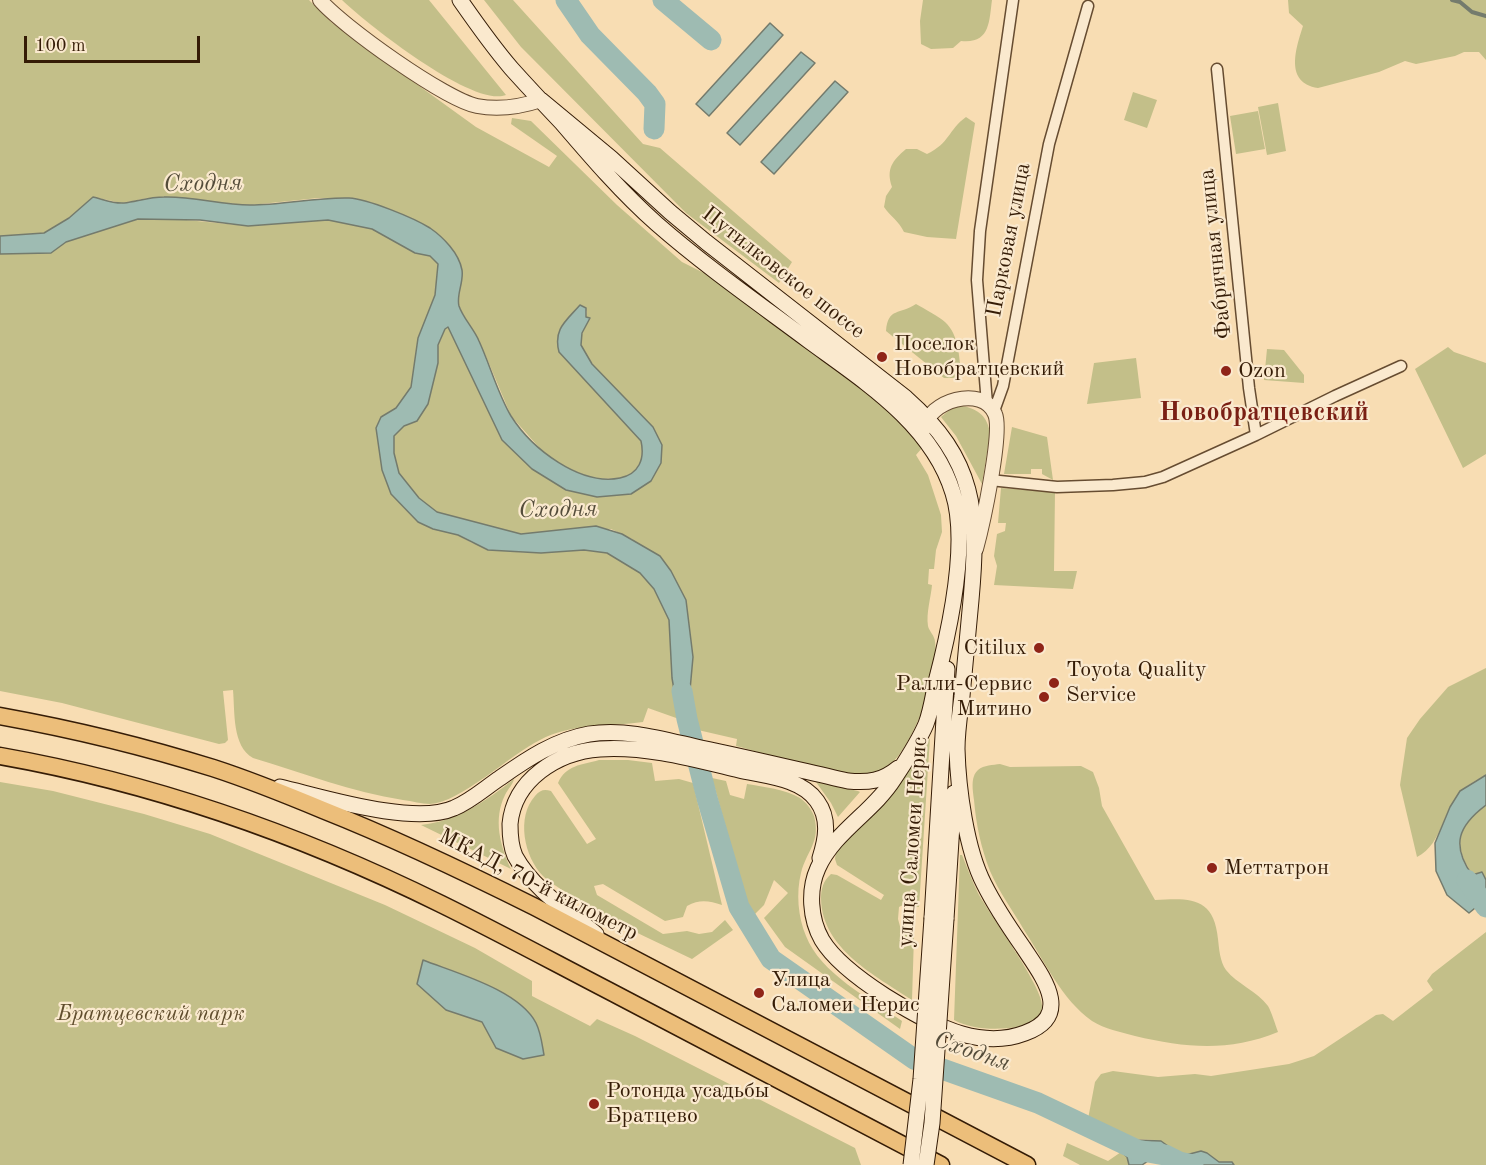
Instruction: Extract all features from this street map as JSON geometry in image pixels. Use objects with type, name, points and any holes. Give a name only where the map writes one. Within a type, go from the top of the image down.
[{"type":"highway","name":"МКАД, 70-й километр","points":[[0,716],[121,742],[237,777],[389,837],[457,867],[1027,1165]]},
{"type":"highway","points":[[0,756],[112,779],[202,806],[284,835],[376,874],[528,948],[941,1165]]},
{"type":"main road","points":[[460,0],[509,66],[541,100]]},
{"type":"main road","name":"Путилковское шоссе","points":[[541,100],[706,242],[906,398],[927,417],[953,452],[970,495],[974,517],[975,554],[957,748],[963,811],[971,850],[982,881],[1043,976],[1050,1001],[1050,1012],[1044,1024],[1036,1029],[1012,1038],[981,1038],[959,1034],[935,1024],[879,991],[844,964],[822,940],[812,914],[811,897],[817,870],[827,853],[892,783],[926,723],[950,630],[959,523],[956,501],[949,480],[927,442],[897,409],[658,225],[622,192],[541,100]]},
{"type":"main road","name":"улица Саломеи Нерис","points":[[926,1165],[932,1123],[950,630]]},
{"type":"main road","points":[[237,777],[380,810],[434,813],[453,809],[555,744],[590,734],[622,732],[848,781],[867,783],[890,774],[902,764]]},
{"type":"main road","name":"улица Саломеи Нерис","points":[[911,1165],[957,748]]},
{"type":"main road","points":[[612,948],[539,888],[524,871],[514,853],[510,832],[511,814],[517,797],[527,782],[543,769],[566,757],[596,749],[642,750],[796,784],[817,801],[826,826],[826,837],[817,870]]},
{"type":"street","points":[[320,0],[346,25],[449,94],[475,106],[504,108],[522,106],[541,100]]},
{"type":"street","points":[[991,407],[977,280],[980,231],[1013,0]]},
{"type":"street","name":"Парковая улица","points":[[975,554],[984,520],[997,424],[991,407],[1003,386],[1048,144],[1088,6]]},
{"type":"street","name":"Фабричная улица","points":[[1217,69],[1249,388],[1256,435]]},
{"type":"street","points":[[990,480],[1057,487],[1145,482],[1163,477],[1256,435],[1401,366]]},
{"type":"street","points":[[927,442],[923,432],[927,417],[945,403],[954,400],[976,399],[991,407]]},
{"type":"green space","points":[[0,0],[309,0],[332,23],[476,127],[549,167],[557,156],[511,124],[512,118],[531,121],[617,205],[682,262],[706,274],[854,381],[900,421],[922,448],[916,455],[928,475],[941,515],[942,532],[936,550],[934,569],[929,569],[928,584],[932,585],[928,621],[935,642],[933,672],[920,715],[897,758],[879,773],[850,774],[809,766],[736,746],[737,739],[698,730],[690,690],[693,657],[686,600],[632,539],[611,529],[521,534],[437,512],[419,498],[399,473],[394,453],[394,436],[404,426],[417,421],[428,404],[438,363],[438,346],[448,326],[502,440],[566,490],[651,481],[653,427],[613,387],[585,353],[581,345],[581,338],[590,318],[586,317],[587,310],[559,352],[641,441],[642,462],[634,473],[620,478],[596,479],[571,470],[544,453],[511,416],[485,354],[458,304],[462,270],[378,206],[352,198],[318,198],[251,205],[148,198],[122,203],[93,197],[69,218],[44,233],[0,236]]},
{"type":"green space","points":[[342,0],[429,0],[506,95],[491,96],[446,77],[396,44]]},
{"type":"green space","points":[[484,0],[513,0],[643,144],[660,148],[792,262],[779,283],[686,213],[521,47]]},
{"type":"green space","points":[[923,0],[992,0],[989,23],[983,35],[978,39],[961,41],[953,48],[931,49],[921,44],[920,21]]},
{"type":"green space","points":[[1288,0],[1486,0],[1486,60],[1479,52],[1464,52],[1416,64],[1405,61],[1379,72],[1318,88],[1307,85],[1296,72],[1295,63],[1303,26],[1289,13]]},
{"type":"green space","points":[[1133,92],[1157,100],[1147,128],[1124,120]]},
{"type":"green space","points":[[1278,103],[1286,151],[1267,155],[1258,107]]},
{"type":"green space","points":[[1258,111],[1265,149],[1236,154],[1230,116]]},
{"type":"green space","points":[[966,117],[975,123],[956,239],[927,237],[904,232],[884,207],[886,196],[892,187],[891,166],[906,149],[917,149],[927,154],[935,150]]},
{"type":"green space","points":[[166,218],[248,226],[328,220],[372,229],[415,253],[430,256],[438,264],[435,295],[418,338],[411,387],[396,408],[381,417],[376,428],[382,469],[391,494],[418,522],[433,529],[458,535],[472,543],[516,552],[584,550],[607,553],[640,573],[654,589],[669,620],[672,678],[679,719],[648,708],[643,722],[577,728],[552,735],[528,747],[456,796],[430,804],[365,792],[253,758],[246,753],[238,737],[233,690],[223,691],[228,740],[219,744],[62,703],[0,691],[0,254],[51,253],[66,242],[138,219]]},
{"type":"green space","points":[[916,304],[943,320],[950,327],[958,346],[961,373],[956,378],[944,378],[886,331],[887,323],[892,315]]},
{"type":"green space","points":[[1448,347],[1454,352],[1486,363],[1486,454],[1463,468],[1415,369]]},
{"type":"green space","points":[[1267,349],[1284,350],[1304,375],[1304,383],[1264,380]]},
{"type":"green space","points":[[1136,358],[1141,398],[1087,404],[1094,363]]},
{"type":"green space","points":[[962,406],[982,415],[989,428],[982,484],[956,436],[941,417],[953,407]]},
{"type":"green space","points":[[1012,427],[1047,437],[1053,480],[1042,474],[1042,469],[1031,469],[1031,474],[1004,474]]},
{"type":"green space","points":[[1001,488],[1055,492],[1054,571],[1077,571],[1073,589],[994,585],[997,566],[994,556],[997,534],[1005,531],[1006,523],[998,523]]},
{"type":"green space","points":[[1486,668],[1486,775],[1467,786],[1455,799],[1438,835],[1426,851],[1417,857],[1400,785],[1407,738],[1448,687]]},
{"type":"green space","points":[[930,738],[919,907],[903,905],[899,907],[898,919],[901,930],[914,936],[912,1000],[868,971],[841,947],[824,917],[821,895],[824,882],[831,874],[837,875],[881,900],[884,895],[837,865],[836,852],[915,763]]},
{"type":"green space","points":[[599,760],[652,763],[655,781],[679,779],[693,783],[722,905],[696,902],[687,906],[683,917],[665,921],[603,884],[594,886],[597,895],[663,934],[687,931],[699,934],[712,932],[725,920],[733,930],[692,959],[627,928],[580,902],[545,878],[531,858],[524,826],[529,805],[542,790],[551,791],[587,844],[596,839],[558,783],[570,769]]},
{"type":"green space","points":[[1000,764],[1010,767],[1081,766],[1093,772],[1102,806],[1155,900],[1189,900],[1205,907],[1216,925],[1224,967],[1268,1006],[1278,1032],[1242,1043],[1190,1045],[1154,1040],[1113,1030],[1092,1021],[1081,1012],[1046,966],[1002,894],[987,862],[978,827],[973,780],[980,768]]},
{"type":"green space","points":[[712,778],[726,781],[730,795],[744,799],[747,784],[788,792],[800,798],[808,806],[814,816],[816,833],[801,873],[798,897],[801,921],[806,936],[822,962],[847,984],[902,1021],[900,1029],[785,947],[764,918],[788,893],[774,880],[764,905],[753,916],[746,899]]},
{"type":"green space","points":[[514,779],[501,804],[499,813],[501,842],[511,869],[421,825],[447,819],[470,809]]},
{"type":"green space","name":"Братцевский парк","points":[[0,782],[53,791],[144,814],[210,834],[385,905],[475,948],[532,981],[532,996],[590,1026],[597,1019],[635,1036],[855,1148],[861,1165],[0,1165]]},
{"type":"green space","points":[[816,782],[858,791],[860,792],[838,817]]},
{"type":"green space","points":[[1486,805],[1486,880],[1482,872],[1473,875],[1466,864],[1460,845],[1464,829],[1469,821]]},
{"type":"green space","points":[[960,855],[962,855],[978,893],[1025,967],[1040,996],[1042,1010],[1038,1018],[1027,1025],[993,1029],[969,1026],[954,1020]]},
{"type":"green space","points":[[1486,932],[1486,1165],[1234,1165],[1232,1162],[1219,1162],[1201,1151],[1182,1156],[1155,1140],[1132,1139],[1088,1119],[1095,1082],[1101,1074],[1113,1071],[1158,1077],[1195,1074],[1211,1076],[1289,1064],[1314,1056],[1376,1015],[1383,1014],[1393,1021],[1433,990],[1427,981],[1432,974]]},
{"type":"green space","points":[[1067,1143],[1108,1161],[1121,1152],[1127,1157],[1129,1165],[1080,1165],[1063,1156]]},
{"type":"water","points":[[770,23],[783,35],[709,116],[696,104]]},
{"type":"water","points":[[801,52],[815,63],[740,145],[727,133]]},
{"type":"water","points":[[835,81],[848,92],[774,174],[761,162]]},
{"type":"water","points":[[93,197],[120,203],[175,197],[250,205],[349,198],[379,205],[423,224],[445,241],[458,258],[462,270],[459,306],[479,341],[506,407],[520,428],[544,452],[573,471],[605,479],[620,478],[632,473],[639,465],[642,454],[641,441],[559,352],[558,337],[562,326],[580,305],[586,308],[586,317],[590,318],[582,333],[581,345],[592,364],[653,427],[662,445],[661,463],[651,481],[631,494],[597,497],[566,490],[532,469],[502,440],[448,327],[438,345],[438,363],[428,404],[417,421],[404,426],[394,436],[394,453],[399,473],[419,498],[437,512],[521,534],[596,526],[622,534],[660,556],[671,571],[686,600],[693,657],[690,690],[695,719],[679,719],[672,678],[669,620],[654,589],[640,573],[607,553],[584,550],[541,553],[488,550],[458,535],[433,529],[418,522],[391,494],[382,470],[376,428],[381,417],[396,408],[411,387],[418,338],[435,295],[438,264],[430,256],[415,253],[372,229],[328,220],[248,226],[200,220],[138,219],[66,242],[51,253],[0,254],[0,236],[44,233],[69,218]]},
{"type":"water","points":[[1486,775],[1486,805],[1464,828],[1460,845],[1465,864],[1472,875],[1482,872],[1486,880],[1486,899],[1469,913],[1447,895],[1436,871],[1435,843],[1450,807],[1460,791]]},
{"type":"water","points":[[423,960],[486,984],[516,1001],[528,1011],[536,1023],[544,1055],[523,1059],[496,1048],[482,1022],[446,1010],[417,984]]},
{"type":"water","points":[[1116,1133],[1135,1140],[1161,1141],[1182,1156],[1201,1151],[1219,1162],[1232,1162],[1234,1165],[1169,1165],[1151,1159],[1142,1165],[1129,1165],[1127,1157],[1113,1144]]},
{"type":"waterway","points":[[566,0],[590,35],[655,104],[654,129]]},
{"type":"waterway","points":[[663,0],[711,40]]},
{"type":"waterway","points":[[1452,0],[1460,2],[1472,12],[1486,16]]},
{"type":"waterway","name":"Сходня","points":[[682,691],[707,798],[739,907],[771,959],[914,1059],[1038,1103],[1137,1150],[1165,1155],[1179,1162],[1193,1165]]},
{"type":"waterway","name":"Сходня","points":[[1467,880],[1486,907]]},
{"type":"place","name":"Поселок Новобратцевский","points":[[882,357]]},
{"type":"place","name":"Ozon","points":[[1226,371]]},
{"type":"place","name":"Citilux","points":[[1039,648]]},
{"type":"place","name":"Toyota Quality Service","points":[[1054,683]]},
{"type":"place","name":"Ралли-Сервис Митино","points":[[1044,697]]},
{"type":"place","name":"Меттатрон","points":[[1212,868]]},
{"type":"place","name":"Улица Саломеи Нерис","points":[[759,993]]},
{"type":"place","name":"Ротонда усадьбы Братцево","points":[[594,1104]]},
{"type":"district","name":"Новобратцевский","points":[[1264,413]]}]
